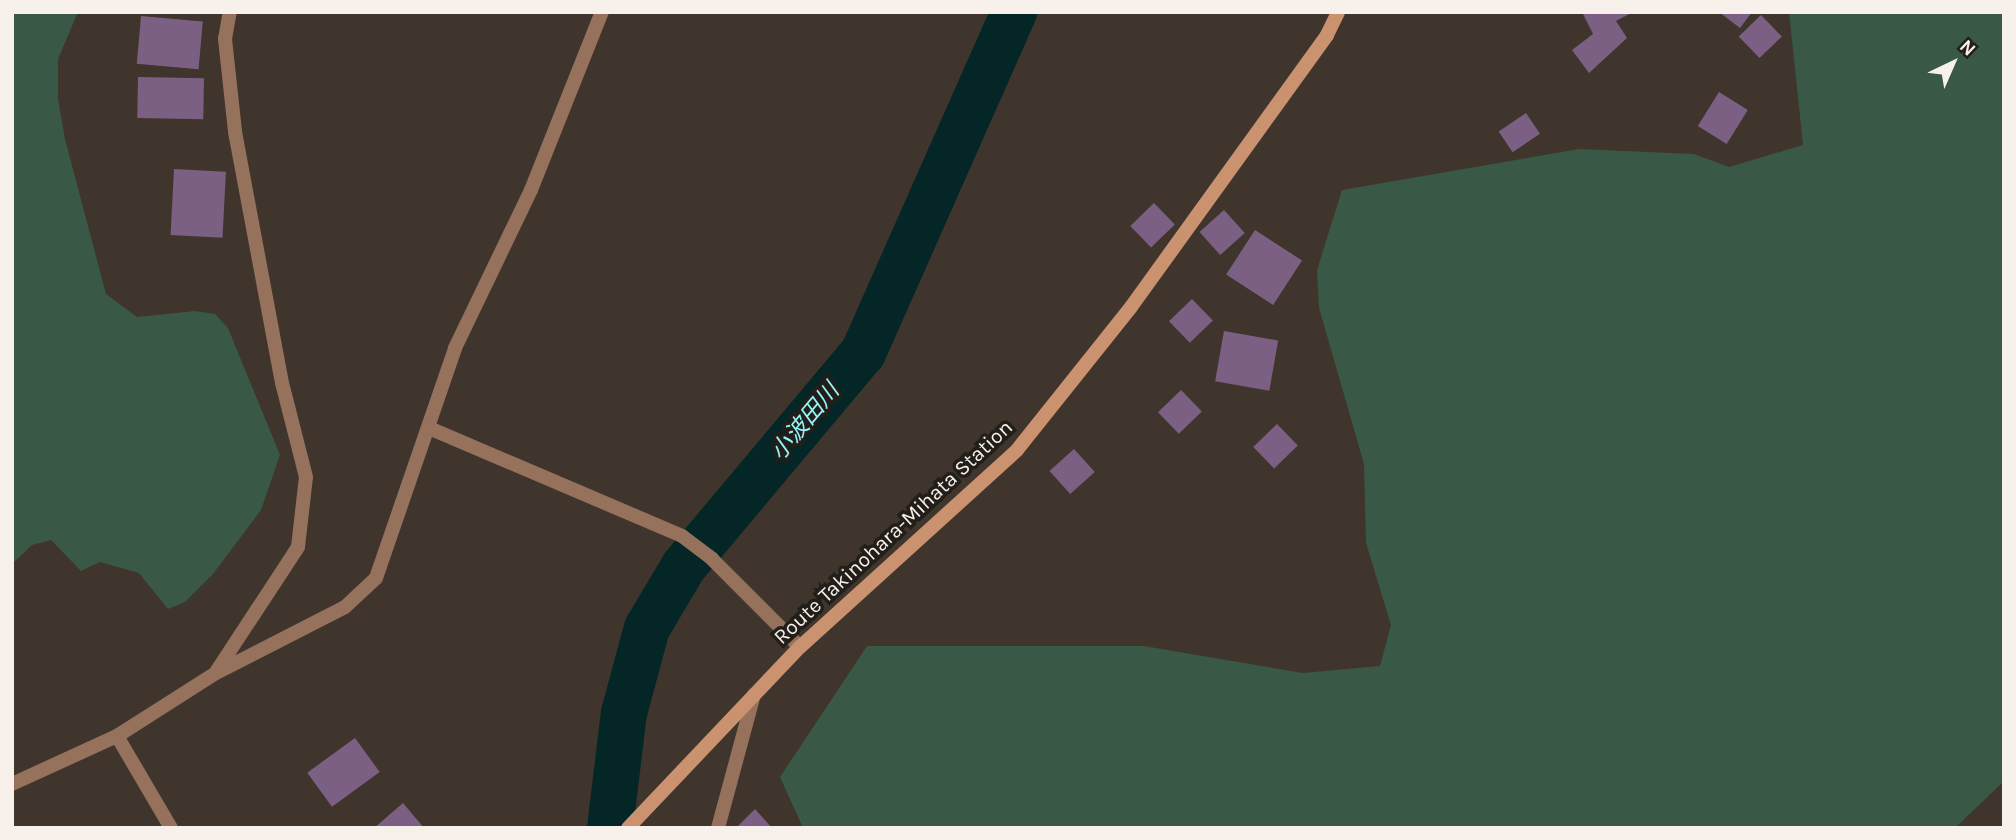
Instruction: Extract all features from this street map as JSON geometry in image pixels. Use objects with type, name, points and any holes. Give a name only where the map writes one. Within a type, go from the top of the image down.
[{"type":"main road","name":"Route Takinohara-Mihata Station","points":[[628,828],[800,647],[1017,450],[1132,307],[1327,35],[1338,12]]},
{"type":"street","points":[[216,673],[298,547],[306,477],[282,383],[235,131],[225,38],[230,12]]},
{"type":"street","points":[[12,784],[117,736],[216,673],[345,607],[376,578],[455,348],[531,190],[602,12]]},
{"type":"street","points":[[429,428],[682,536],[712,559],[800,647]]},
{"type":"street","points":[[718,828],[754,695]]},
{"type":"street","points":[[117,736],[171,828]]},
{"type":"green space","points":[[12,12],[78,12],[58,59],[58,99],[65,139],[106,294],[137,317],[195,311],[215,314],[228,328],[280,455],[261,510],[213,574],[185,602],[168,609],[139,573],[100,562],[81,571],[51,540],[32,545],[12,564]]},
{"type":"green space","points":[[1789,12],[2004,12],[2004,781],[1955,828],[803,828],[780,777],[867,646],[1144,646],[1303,673],[1380,666],[1391,625],[1366,543],[1364,464],[1319,308],[1317,270],[1342,190],[1579,149],[1694,154],[1729,167],[1803,145]]},
{"type":"building","points":[[1582,12],[1633,12],[1616,21],[1627,38],[1589,73],[1572,50],[1593,34]]},
{"type":"building","points":[[1719,12],[1752,12],[1740,28]]},
{"type":"building","points":[[1761,15],[1782,37],[1760,58],[1739,37]]},
{"type":"building","points":[[141,16],[203,21],[199,69],[137,64]]},
{"type":"building","points":[[138,77],[204,78],[203,119],[137,118]]},
{"type":"building","points":[[1719,92],[1748,110],[1727,144],[1698,126]]},
{"type":"building","points":[[1526,113],[1540,134],[1513,152],[1499,131]]},
{"type":"building","points":[[174,169],[226,172],[222,238],[171,235]]},
{"type":"building","points":[[1154,203],[1175,225],[1151,248],[1130,226]]},
{"type":"building","points":[[1224,210],[1245,233],[1220,255],[1199,232]]},
{"type":"building","points":[[1255,230],[1302,260],[1273,305],[1226,274]]},
{"type":"building","points":[[1192,299],[1213,321],[1190,343],[1169,321]]},
{"type":"building","points":[[1224,331],[1278,341],[1269,391],[1215,381]]},
{"type":"building","points":[[1181,390],[1202,412],[1179,434],[1158,412]]},
{"type":"building","points":[[1277,424],[1298,446],[1274,469],[1253,447]]},
{"type":"building","points":[[1074,449],[1095,472],[1070,494],[1049,471]]},
{"type":"building","points":[[355,738],[380,772],[332,807],[307,773]]},
{"type":"building","points":[[403,803],[424,828],[374,828]]},
{"type":"building","points":[[755,809],[772,828],[736,828]]},
{"type":"waterway","name":"小波田川","points":[[610,828],[624,713],[647,628],[684,566],[863,353],[1014,12]]}]
